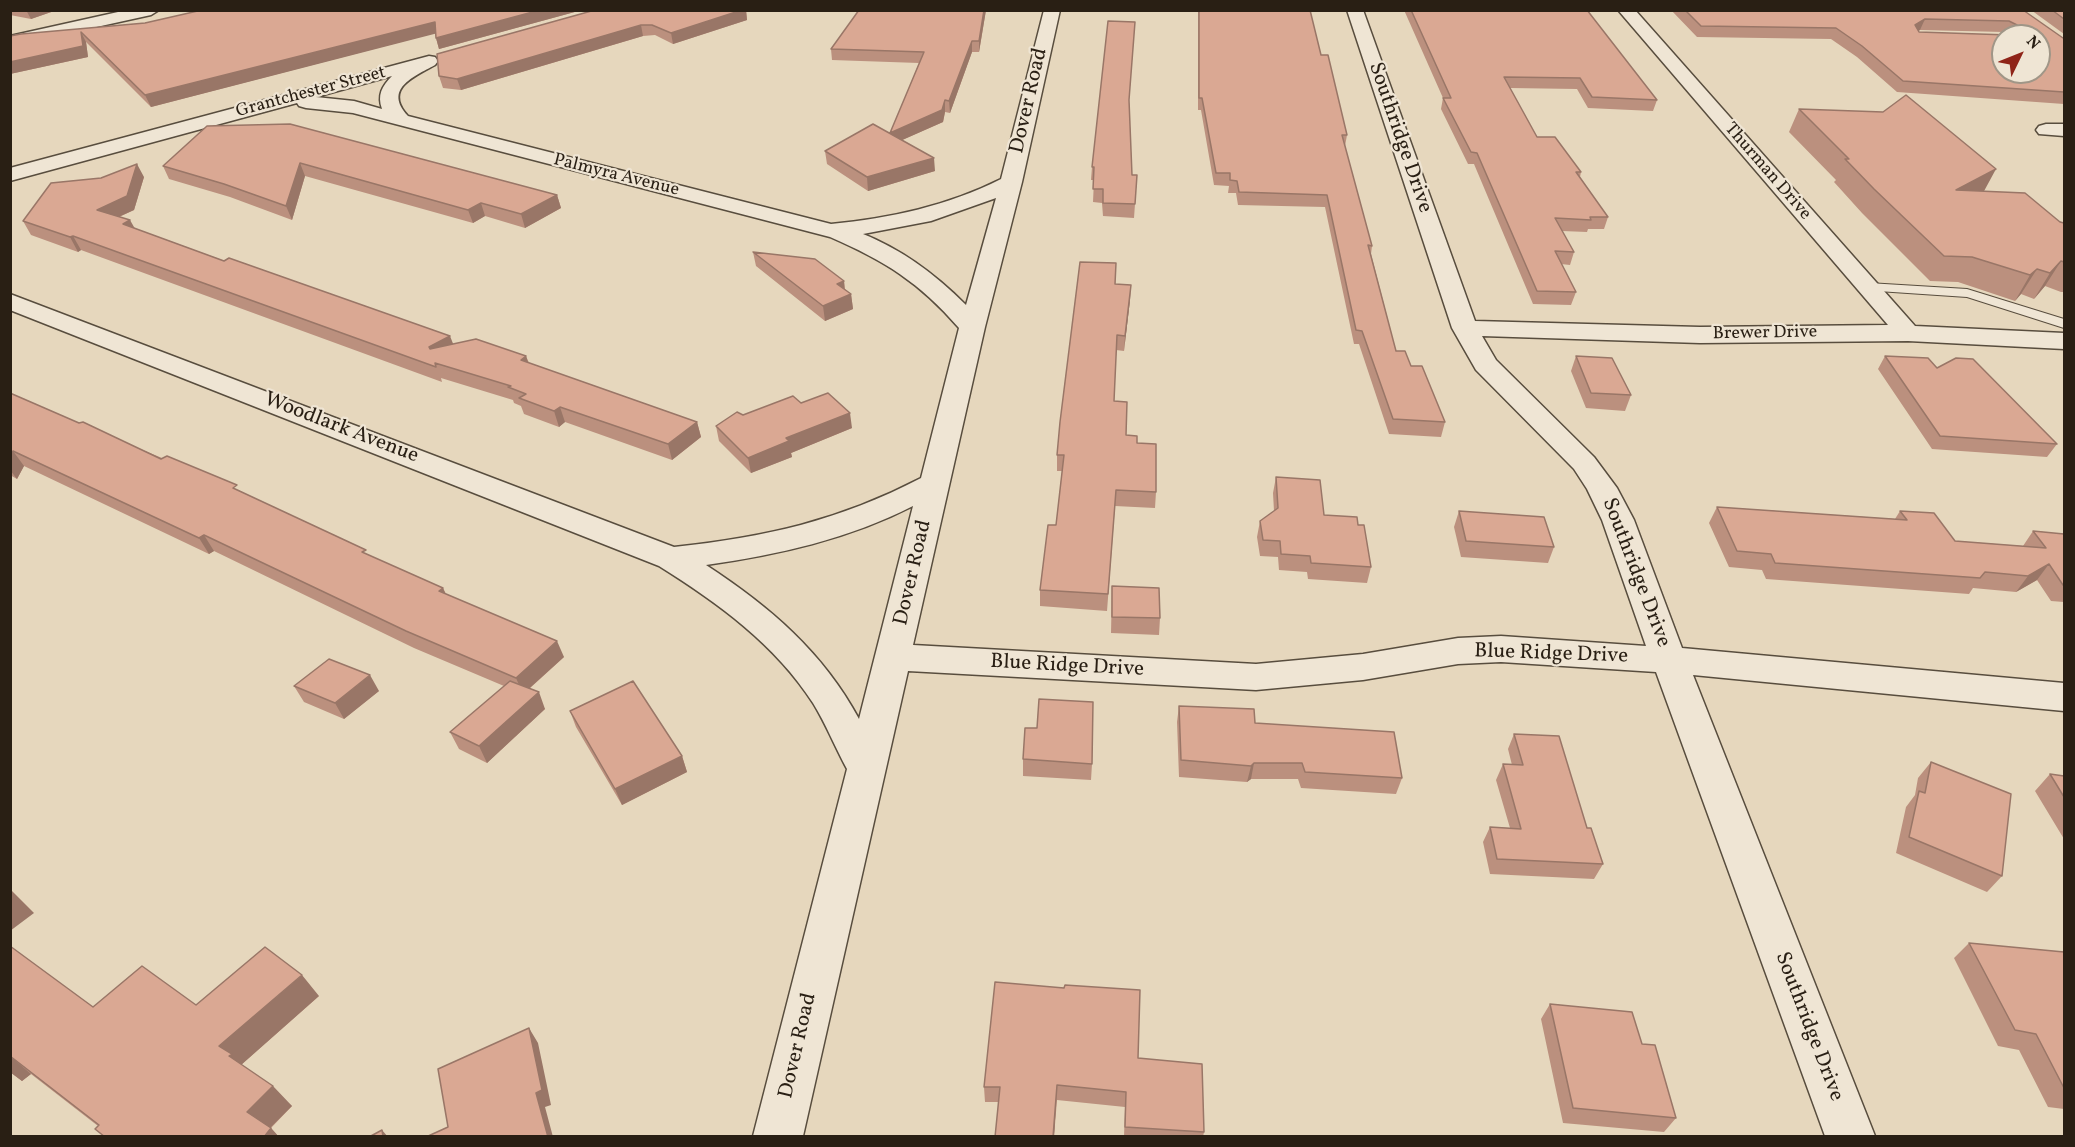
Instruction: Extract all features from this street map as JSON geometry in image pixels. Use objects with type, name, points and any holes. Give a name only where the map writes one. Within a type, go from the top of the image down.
[{"type":"street","points":[[10,41],[151,10]]},
{"type":"street","name":"Dover Road","points":[[778,1137],[972,327],[1011,182],[1052,10]]},
{"type":"street","name":"Southridge Drive","points":[[1355,10],[1465,328],[1485,364],[1584,463],[1602,488],[1618,520],[1850,1137]]},
{"type":"street","name":"Thurman Drive","points":[[1626,10],[1908,333]]},
{"type":"street","name":"Grantchester Street","points":[[10,175],[452,55]]},
{"type":"street","points":[[401,120],[391,112],[387,95],[404,74],[429,61]]},
{"type":"street","name":"Palmyra Avenue","points":[[279,102],[340,105],[863,241],[914,269],[946,297],[972,327]]},
{"type":"street","name":"Palmyra Avenue","points":[[831,231],[884,225],[922,217],[971,202],[1011,182]]},
{"type":"street","name":"Woodlark Avenue","points":[[10,301],[671,558],[728,593],[768,625],[825,693],[866,769]]},
{"type":"street","name":"Brewer Drive","points":[[1465,328],[1700,335],[1908,333],[2064,341]]},
{"type":"street","name":"Woodlark Avenue","points":[[671,558],[739,552],[817,533],[879,511],[936,482]]},
{"type":"street","name":"Blue Ridge Drive","points":[[894,657],[1256,677],[1363,667],[1469,651],[1501,650],[1669,660],[2064,697]]},
{"type":"lane","points":[[1868,287],[1967,293],[2064,324]]},
{"type":"building","points":[[202,10],[540,10],[436,38],[435,22],[145,95],[81,32],[83,46],[10,62],[10,36],[145,23]]},
{"type":"building","points":[[595,10],[742,10],[671,33],[652,25],[641,25],[457,79],[439,76],[437,54]]},
{"type":"building","points":[[859,10],[984,10],[979,41],[972,41],[949,101],[945,100],[942,110],[890,133],[924,52],[831,49]]},
{"type":"building","points":[[1199,10],[1310,10],[1321,55],[1328,55],[1347,135],[1342,135],[1372,246],[1368,245],[1396,351],[1405,351],[1411,366],[1422,366],[1445,422],[1393,419],[1362,331],[1356,330],[1327,195],[1239,192],[1237,181],[1230,180],[1230,173],[1216,173],[1202,98],[1199,98]]},
{"type":"building","points":[[1411,10],[1587,10],[1657,100],[1592,97],[1580,78],[1504,77],[1537,137],[1555,137],[1581,172],[1576,172],[1608,217],[1590,217],[1591,220],[1555,218],[1574,252],[1555,251],[1576,292],[1537,291],[1477,153],[1471,152],[1443,98],[1451,98]]},
{"type":"building","points":[[1685,10],[2023,10],[2043,24],[1925,19],[1915,25],[1919,32],[1991,34],[1991,84],[2051,84],[2051,30],[2064,38],[2064,92],[1903,81],[1862,46],[1836,28],[1701,26]]},
{"type":"building","points":[[2052,10],[2064,10],[2064,19]]},
{"type":"building","points":[[1108,21],[1135,22],[1129,100],[1132,175],[1137,175],[1135,204],[1103,203],[1103,189],[1093,189],[1094,167],[1092,167]]},
{"type":"building","points":[[1906,95],[1996,169],[1956,190],[2025,193],[2064,223],[2064,262],[2061,261],[2050,273],[2037,269],[2030,275],[1972,257],[1944,256],[1874,189],[1845,159],[1849,159],[1799,109],[1883,112]]},
{"type":"building","points":[[290,124],[557,195],[521,214],[481,203],[468,210],[300,163],[286,206],[163,166],[207,126]]},
{"type":"building","points":[[873,124],[934,158],[867,177],[825,151]]},
{"type":"building","points":[[137,164],[127,196],[97,210],[130,220],[123,224],[224,261],[229,258],[450,336],[429,347],[430,349],[476,339],[526,356],[521,360],[697,422],[668,444],[560,407],[554,411],[519,398],[526,394],[508,387],[511,386],[435,363],[436,367],[73,236],[70,237],[23,221],[51,183],[101,178]]},
{"type":"building","points":[[753,252],[815,259],[844,281],[837,284],[851,294],[823,306]]},
{"type":"building","points":[[1080,262],[1116,263],[1115,284],[1131,285],[1125,336],[1117,335],[1114,401],[1127,402],[1126,435],[1137,436],[1137,443],[1156,444],[1156,492],[1116,490],[1108,594],[1040,590],[1048,525],[1056,525],[1064,455],[1057,455],[1060,422]]},
{"type":"building","points":[[1576,356],[1612,358],[1631,395],[1591,393]]},
{"type":"building","points":[[1885,356],[1928,358],[1937,368],[1956,358],[1973,359],[2057,444],[1940,436]]},
{"type":"building","points":[[10,393],[79,423],[83,422],[161,459],[167,456],[237,485],[233,488],[366,550],[362,552],[443,588],[439,591],[557,641],[516,678],[406,631],[204,535],[199,538],[13,451],[10,454]]},
{"type":"building","points":[[828,393],[850,413],[786,438],[789,441],[748,458],[716,426],[737,412],[743,415],[793,396],[801,403]]},
{"type":"building","points":[[1276,477],[1320,480],[1324,515],[1357,517],[1358,525],[1364,525],[1371,567],[1311,563],[1310,556],[1281,554],[1280,541],[1263,540],[1260,521],[1278,508]]},
{"type":"building","points":[[1717,507],[1907,520],[1900,511],[1934,513],[1955,541],[2046,548],[2033,531],[2064,534],[2064,585],[2049,564],[2028,576],[1985,572],[1980,578],[1775,563],[1771,554],[1737,551]]},
{"type":"building","points":[[1459,511],[1544,517],[1554,547],[1466,541]]},
{"type":"building","points":[[1112,586],[1159,588],[1160,618],[1112,617]]},
{"type":"building","points":[[329,659],[370,675],[335,703],[294,686]]},
{"type":"building","points":[[510,681],[539,692],[479,746],[450,732]]},
{"type":"building","points":[[633,681],[682,756],[615,789],[570,711]]},
{"type":"building","points":[[1039,699],[1093,702],[1092,764],[1023,759],[1025,728],[1037,728]]},
{"type":"building","points":[[1179,706],[1254,709],[1255,723],[1394,732],[1402,778],[1305,772],[1302,763],[1254,763],[1251,766],[1181,760]]},
{"type":"building","points":[[1514,734],[1559,736],[1587,828],[1591,828],[1603,864],[1497,859],[1490,827],[1521,829],[1503,764],[1523,765]]},
{"type":"building","points":[[1931,762],[2011,794],[2002,876],[1909,837],[1919,791],[1925,793]]},
{"type":"building","points":[[2050,774],[2064,776],[2064,797]]},
{"type":"building","points":[[1969,943],[2064,952],[2064,1088],[2036,1034],[2015,1030]]},
{"type":"building","points":[[10,946],[93,1007],[142,966],[196,1005],[265,947],[302,975],[219,1046],[232,1054],[229,1056],[273,1086],[247,1112],[271,1128],[264,1137],[105,1137],[95,1129],[99,1125],[10,1056]]},
{"type":"building","points":[[995,982],[1064,988],[1065,985],[1140,990],[1138,1058],[1202,1064],[1204,1132],[1125,1127],[1126,1092],[1057,1085],[1053,1137],[995,1137],[1000,1087],[984,1087]]},
{"type":"building","points":[[1550,1004],[1632,1012],[1642,1044],[1655,1045],[1676,1118],[1573,1108]]},
{"type":"building","points":[[529,1028],[542,1090],[536,1093],[548,1137],[426,1137],[448,1127],[438,1069]]},
{"type":"building","points":[[382,1130],[383,1137],[369,1137]]}]
